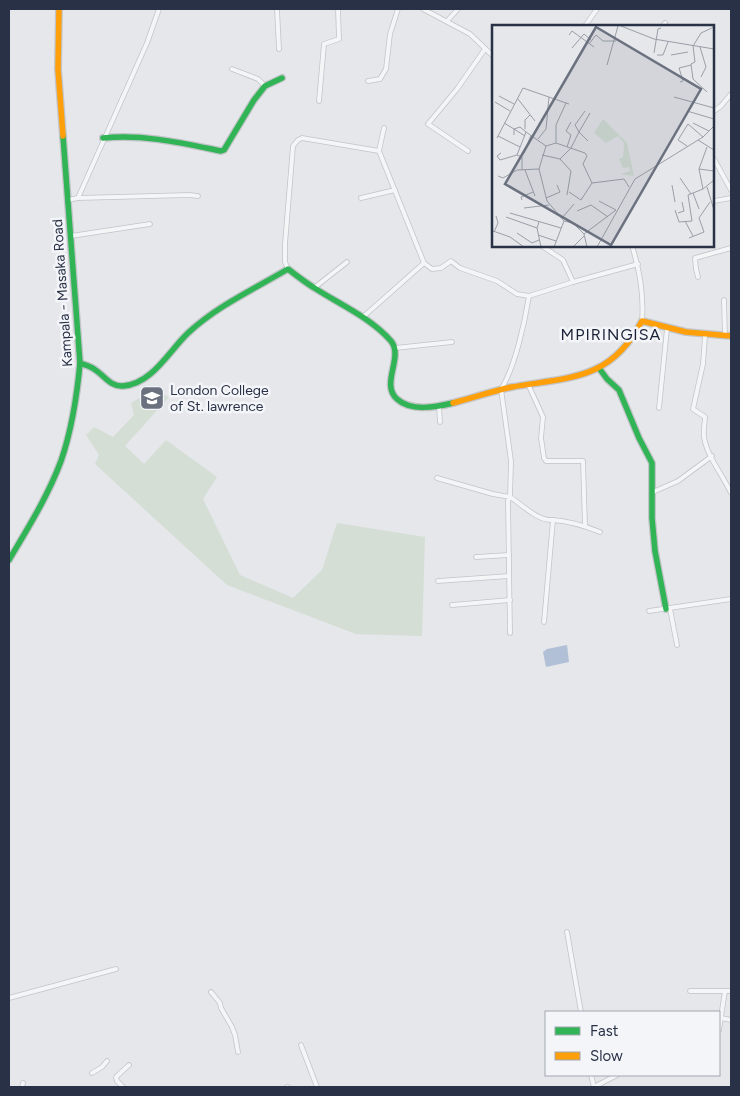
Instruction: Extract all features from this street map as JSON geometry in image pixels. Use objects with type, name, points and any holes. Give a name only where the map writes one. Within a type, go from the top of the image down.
[{"type":"street","name":"Kampala - Masaka Road","points":[[9,560],[47,493],[65,449],[78,397],[80,363],[58,69],[59,9]]},
{"type":"street","points":[[78,198],[159,9]]},
{"type":"street","points":[[278,9],[279,49]]},
{"type":"street","points":[[319,101],[324,44],[339,39],[338,9]]},
{"type":"street","points":[[368,81],[380,79],[386,69],[390,34],[398,9]]},
{"type":"street","points":[[423,9],[470,34],[492,55]]},
{"type":"street","points":[[447,21],[458,9]]},
{"type":"street","points":[[586,25],[597,9]]},
{"type":"street","points":[[468,152],[428,124],[457,89],[485,49]]},
{"type":"street","points":[[232,69],[258,79],[265,86]]},
{"type":"street","points":[[103,138],[127,135],[146,136],[221,151],[224,150],[254,100],[265,86],[282,78]]},
{"type":"street","points":[[715,110],[731,94]]},
{"type":"street","points":[[384,128],[379,150],[424,263],[435,270],[451,261],[460,268],[497,281],[518,294],[529,296],[638,264]]},
{"type":"street","points":[[379,150],[302,138],[298,140],[293,146],[285,262],[288,269],[314,288],[362,317],[392,342],[395,348],[392,394],[399,401],[414,406],[439,406],[501,389],[565,378],[599,368],[625,348],[632,340],[642,321],[642,286],[633,248]]},
{"type":"street","points":[[715,161],[731,190]]},
{"type":"street","points":[[361,198],[395,190]]},
{"type":"street","points":[[68,200],[78,198],[198,196]]},
{"type":"street","points":[[715,201],[731,198]]},
{"type":"street","points":[[70,236],[150,224]]},
{"type":"street","points":[[545,248],[563,260],[573,282]]},
{"type":"street","points":[[698,277],[695,258],[731,248]]},
{"type":"street","points":[[314,288],[347,262]]},
{"type":"street","points":[[362,317],[424,263]]},
{"type":"street","points":[[80,363],[96,371],[112,384],[120,386],[129,385],[156,369],[182,339],[199,325],[223,308],[288,269]]},
{"type":"street","points":[[510,633],[508,501],[510,497],[511,461],[501,389],[506,381],[517,348],[529,296]]},
{"type":"street","points":[[642,321],[667,329],[705,336],[728,336],[724,300]]},
{"type":"street","points":[[659,408],[667,329]]},
{"type":"street","points":[[705,336],[703,364],[693,409],[705,417],[704,435],[708,451],[731,493]]},
{"type":"street","points":[[395,348],[452,342]]},
{"type":"street","points":[[599,368],[619,390],[639,438],[652,463],[652,518],[655,551],[677,645]]},
{"type":"street","points":[[528,384],[543,417],[541,438],[546,461],[583,461],[585,526]]},
{"type":"street","points":[[439,406],[440,422]]},
{"type":"street","points":[[653,492],[678,481],[712,456]]},
{"type":"street","points":[[437,478],[510,497],[532,513],[547,520],[561,520],[600,532]]},
{"type":"street","points":[[544,622],[553,520]]},
{"type":"street","points":[[476,557],[509,555]]},
{"type":"street","points":[[438,581],[509,576]]},
{"type":"street","points":[[648,611],[731,599]]},
{"type":"street","points":[[452,605],[510,600]]},
{"type":"street","points":[[567,932],[580,1011]]},
{"type":"street","points":[[9,998],[116,969]]},
{"type":"street","points":[[690,991],[731,991]]},
{"type":"street","points":[[720,1024],[725,991]]},
{"type":"street","points":[[211,992],[220,1003],[236,1035],[238,1052]]},
{"type":"street","points":[[721,1018],[731,1020]]},
{"type":"street","points":[[301,1045],[317,1087]]},
{"type":"street","points":[[92,1073],[102,1067],[107,1061]]},
{"type":"street","points":[[123,1087],[116,1078],[128,1064]]},
{"type":"street","points":[[594,1087],[615,1076]]},
{"type":"shaded area","points":[[153,390],[169,397],[125,446],[144,464],[166,440],[217,477],[203,499],[240,575],[293,598],[322,570],[337,523],[425,537],[422,636],[356,634],[227,585],[95,464],[99,455],[86,435],[94,427],[113,437],[134,415],[131,403]]},
{"type":"water","points":[[567,645],[569,662],[546,667],[543,652],[547,649]]},
{"type":"traffic: fast","points":[[103,138],[148,138],[224,150],[254,100],[265,86],[282,78]]},
{"type":"traffic: fast","points":[[9,560],[56,474],[71,425],[77,388],[80,363],[63,136]]},
{"type":"traffic: fast","points":[[80,363],[98,371],[114,385],[133,384],[143,379],[159,366],[181,340],[211,314],[288,269],[312,287],[374,325],[391,341],[395,355],[391,386],[392,393],[397,399],[409,406],[416,407],[432,407],[453,403]]},
{"type":"traffic: fast","points":[[599,368],[619,390],[639,438],[652,463],[652,518],[655,551],[666,609]]},
{"type":"traffic: slow","points":[[59,9],[58,69],[63,136]]},
{"type":"traffic: slow","points":[[453,403],[512,387],[553,381],[588,372],[603,365],[617,355],[630,340],[642,321],[686,332],[731,336]]},
{"type":"place","name":"London College of St. lawrence","points":[[152,398]]},
{"type":"district","name":"MPIRINGISA","points":[[611,334]]}]
